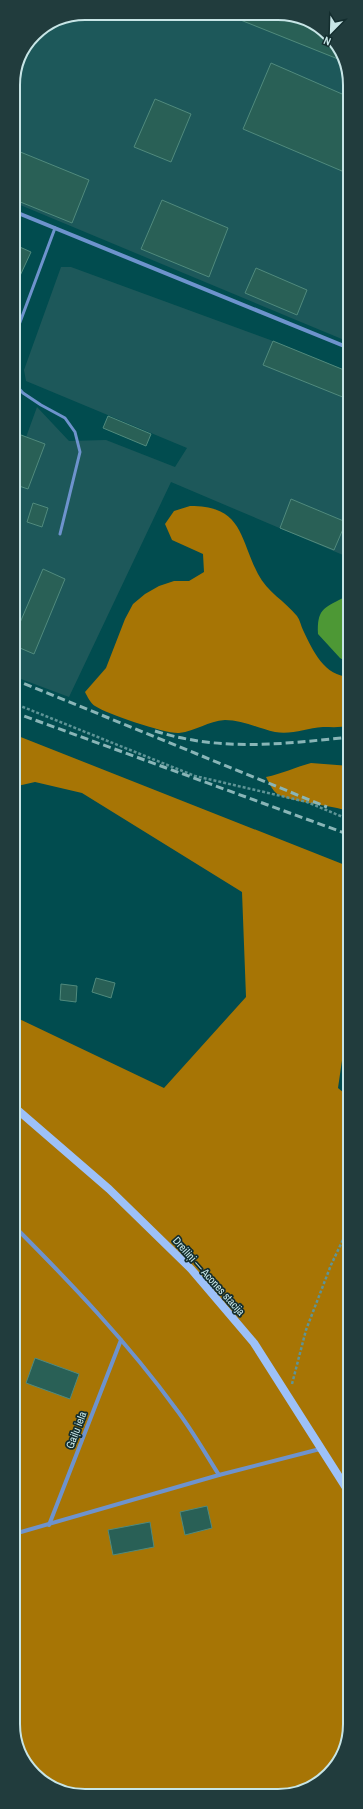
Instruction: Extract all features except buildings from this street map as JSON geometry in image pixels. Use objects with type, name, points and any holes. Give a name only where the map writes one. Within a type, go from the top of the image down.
[{"type":"street","points":[[20,214],[343,345]]},
{"type":"street","name":"Dreiliņi — Acones stacija","points":[[20,1112],[109,1189],[191,1269],[254,1343],[343,1484]]},
{"type":"street","points":[[20,1232],[66,1277],[121,1340],[177,1409],[219,1475]]},
{"type":"street","name":"Gaiļu iela","points":[[49,1525],[121,1340]]},
{"type":"street","points":[[20,1532],[219,1475],[320,1449]]},
{"type":"lane","points":[[20,322],[55,228]]},
{"type":"lane","points":[[20,390],[40,405],[65,418],[75,432],[80,452],[60,534]]},
{"type":"path","points":[[20,706],[196,776],[307,802],[343,817]]},
{"type":"path","points":[[287,1393],[294,1381],[306,1330],[343,1240]]},
{"type":"shaded area","points":[[85,20],[291,21],[311,29],[311,52],[334,52],[341,68],[343,85],[343,340],[20,205],[20,80],[22,68],[33,45],[42,36],[64,23]]},
{"type":"shaded area","points":[[61,267],[71,267],[273,341],[343,370],[343,555],[171,482],[69,697],[20,679],[20,454],[37,407],[69,441],[106,440],[175,467],[187,448],[26,381],[24,370]]},
{"type":"shaded area","points":[[190,506],[207,507],[220,511],[230,518],[237,526],[258,574],[266,586],[297,616],[315,654],[320,661],[333,672],[343,676],[343,726],[323,727],[281,733],[238,721],[225,720],[213,722],[179,733],[150,727],[123,718],[94,705],[91,702],[85,692],[106,668],[125,619],[133,604],[145,594],[159,586],[174,581],[189,581],[204,572],[203,554],[172,540],[165,524],[174,511]]},
{"type":"shaded area","points":[[343,598],[343,660],[318,634],[320,615],[326,607]]},
{"type":"shaded area","points":[[20,737],[343,864],[343,1053],[338,1088],[343,1092],[343,1724],[340,1745],[327,1767],[318,1776],[295,1787],[278,1789],[72,1788],[60,1784],[45,1776],[29,1757],[22,1741],[20,1724],[20,1019],[164,1088],[246,997],[242,892],[82,793],[35,782],[20,785]]},
{"type":"shaded area","points":[[311,763],[343,765],[343,809],[298,801],[279,795],[274,791],[266,777]]},
{"type":"railway","points":[[20,682],[327,807]]},
{"type":"railway","points":[[20,715],[343,832]]},
{"type":"railway","points":[[155,731],[180,738],[228,744],[276,744],[343,738]]}]
